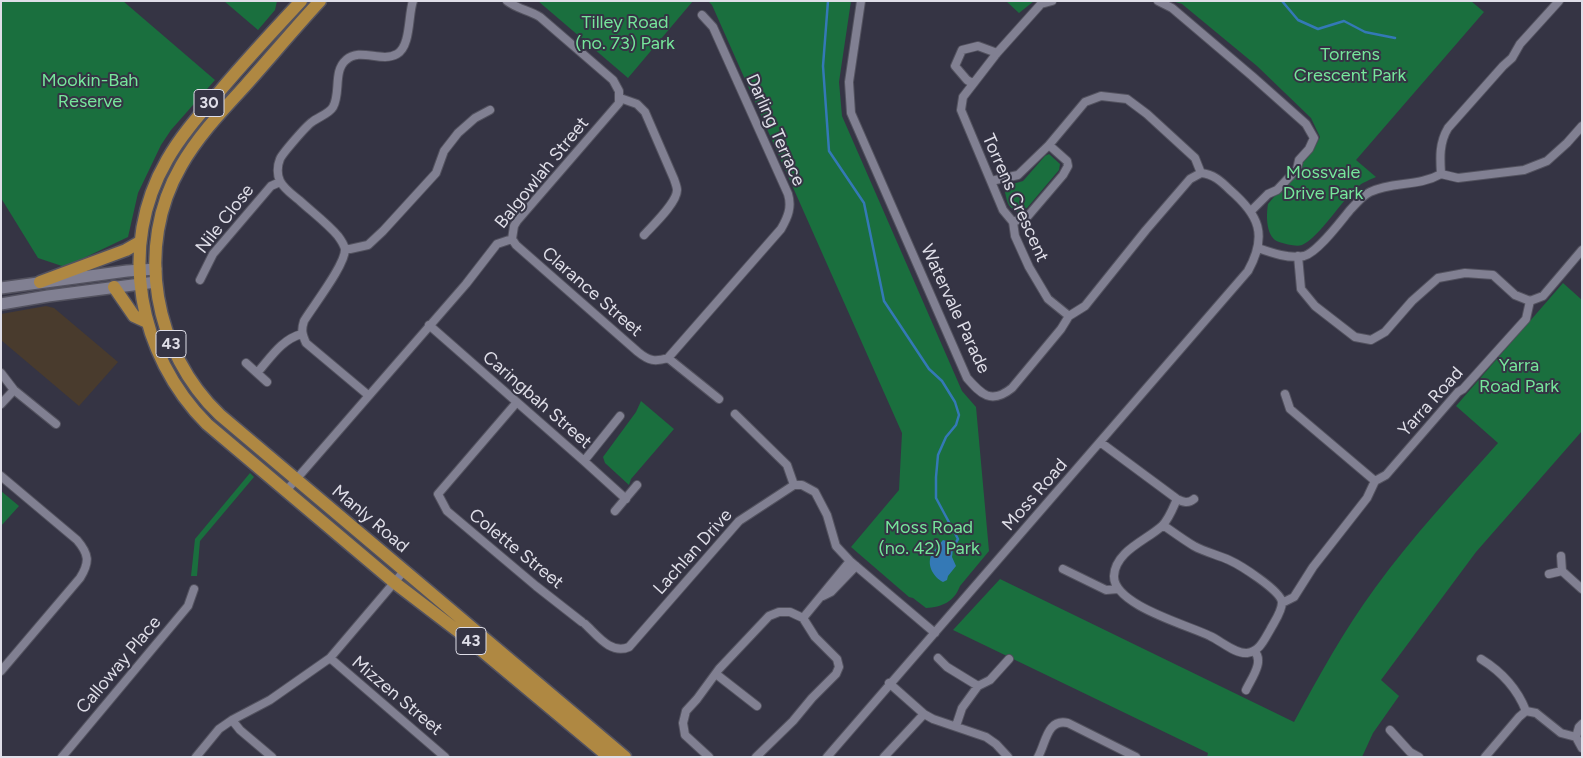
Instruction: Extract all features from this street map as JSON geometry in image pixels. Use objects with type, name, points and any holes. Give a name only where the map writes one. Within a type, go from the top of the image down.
[{"type":"main road","name":"30","points":[[140,242],[146,211],[153,189],[174,148],[197,117],[263,41],[301,1]]},
{"type":"main road","name":"30","points":[[156,276],[156,243],[160,223],[168,194],[181,166],[215,120],[320,1]]},
{"type":"main road","name":"Manly Road","points":[[140,242],[140,284],[147,322],[165,368],[181,395],[192,408],[214,430],[395,583],[463,634],[609,757]]},
{"type":"main road","points":[[40,282],[126,250],[140,242]]},
{"type":"main road","points":[[1,288],[139,270],[156,276]]},
{"type":"main road","name":"Manly Road","points":[[156,276],[158,302],[174,353],[192,383],[211,406],[625,757]]},
{"type":"main road","points":[[1,304],[140,284],[156,276]]},
{"type":"main road","points":[[114,287],[134,316],[147,322]]},
{"type":"street","points":[[368,396],[306,343],[302,334],[304,321],[343,262],[345,249],[333,230],[280,182],[277,172],[280,158],[311,122],[332,108],[338,93],[339,73],[346,60],[354,56],[364,55],[383,58],[399,53],[405,45],[412,1]]},
{"type":"street","points":[[507,1],[540,17],[613,80],[619,91],[620,98],[637,104],[645,112],[677,190],[676,196],[670,205],[644,235]]},
{"type":"street","name":"Watervale Parade","points":[[861,1],[849,82],[851,113],[967,378],[980,393],[992,397],[1005,394],[1012,388],[1061,329],[1069,316],[1085,306],[1190,179],[1201,172]]},
{"type":"street","name":"Torrens Crescent","points":[[1052,1],[1041,4],[997,53],[963,96],[961,110],[1003,210],[1013,222],[1015,236],[1029,267],[1048,299],[1069,316]]},
{"type":"street","points":[[1158,1],[1172,8],[1252,76],[1306,124],[1314,138],[1309,149],[1299,160],[1297,169],[1277,190],[1268,194],[1251,211]]},
{"type":"street","points":[[1440,174],[1440,145],[1448,128],[1512,58],[1520,44],[1559,1]]},
{"type":"street","name":"Darling Terrace","points":[[657,362],[668,358],[781,229],[791,204],[713,27],[702,15]]},
{"type":"street","points":[[972,83],[955,66],[962,50],[978,46],[997,53]]},
{"type":"street","points":[[991,181],[1018,174],[1049,144],[1085,102],[1101,96],[1127,99],[1148,114],[1184,146],[1195,158],[1201,172],[1210,174],[1219,180],[1243,201],[1251,211],[1259,231],[1258,248],[1289,256],[1298,256],[1306,255],[1313,250],[1361,198],[1370,192],[1390,186],[1428,181],[1440,174],[1458,178],[1524,170],[1547,161],[1582,126]]},
{"type":"street","name":"Balgowlah Street","points":[[286,491],[466,284],[497,244],[512,239],[514,226],[517,221],[614,109],[620,98]]},
{"type":"street","points":[[345,249],[368,245],[383,231],[436,172],[444,151],[458,133],[475,118],[490,110]]},
{"type":"street","points":[[1013,222],[1028,216],[1063,175],[1068,166],[1067,160],[1049,144]]},
{"type":"street","name":"Nile Close","points":[[200,280],[213,254],[271,186],[280,182]]},
{"type":"street","name":"Clarance Street","points":[[512,239],[516,245],[638,352],[647,359],[657,362]]},
{"type":"street","name":"Moss Road","points":[[827,757],[1248,271],[1258,248]]},
{"type":"street","points":[[1298,256],[1301,289],[1315,306],[1355,337],[1370,340],[1385,332],[1412,301],[1438,278],[1465,273],[1493,275],[1515,295],[1530,301],[1543,296],[1582,250]]},
{"type":"street","name":"Yarra Road","points":[[1282,603],[1294,597],[1313,567],[1367,498],[1374,481],[1386,475],[1526,319],[1530,301]]},
{"type":"street","name":"Caringbah Street","points":[[429,325],[626,499]]},
{"type":"street","points":[[257,373],[285,341],[302,334]]},
{"type":"street","points":[[668,358],[719,399]]},
{"type":"street","points":[[246,363],[267,382]]},
{"type":"street","points":[[1,373],[14,390],[56,424]]},
{"type":"street","points":[[1,404],[14,390]]},
{"type":"street","points":[[1285,394],[1290,409],[1374,481]]},
{"type":"street","name":"Colette Street","points":[[517,402],[438,494],[447,511],[611,647],[622,650]]},
{"type":"street","points":[[735,414],[787,465],[794,485],[802,485],[815,492],[827,515],[836,546],[853,564],[934,633]]},
{"type":"street","points":[[584,460],[620,416]]},
{"type":"street","points":[[1100,442],[1176,499],[1185,502],[1190,502],[1194,499]]},
{"type":"street","points":[[1,476],[77,540],[86,550],[88,561],[86,569],[80,578],[1,671]]},
{"type":"street","points":[[615,511],[638,485]]},
{"type":"street","name":"Lachlan Drive","points":[[622,650],[629,647],[739,521],[794,485]]},
{"type":"street","points":[[1163,525],[1195,546],[1240,565],[1273,590],[1280,598],[1282,603],[1278,616],[1260,647],[1246,653],[1237,651],[1133,601],[1118,589],[1115,584],[1114,575],[1122,558],[1131,548],[1163,525],[1171,513],[1176,499]]},
{"type":"street","points":[[1561,556],[1562,572],[1582,589]]},
{"type":"street","points":[[803,618],[822,596],[831,592],[853,564]]},
{"type":"street","points":[[1062,569],[1106,590],[1118,589]]},
{"type":"street","points":[[196,757],[219,729],[270,700],[330,658],[404,571]]},
{"type":"street","points":[[1549,574],[1562,572]]},
{"type":"street","name":"Calloway Place","points":[[62,757],[188,606],[194,589]]},
{"type":"street","points":[[709,757],[686,736],[683,723],[686,711],[698,699],[716,674],[769,616],[779,612],[790,612],[803,618],[815,637],[837,659],[839,667],[836,674],[812,698],[783,732],[756,757]]},
{"type":"street","points":[[1246,690],[1259,663],[1258,655],[1254,651]]},
{"type":"street","name":"Mizzen Street","points":[[330,658],[445,757]]},
{"type":"street","points":[[938,658],[947,667],[978,686]]},
{"type":"street","points":[[1481,659],[1496,668],[1519,694],[1526,711]]},
{"type":"street","points":[[956,726],[962,708],[978,686],[990,680],[1009,660]]},
{"type":"street","points":[[716,674],[757,706]]},
{"type":"street","points":[[890,684],[924,714],[933,719],[986,737],[996,744],[1008,757]]},
{"type":"street","points":[[1526,711],[1536,713],[1561,733],[1576,737],[1582,748]]},
{"type":"street","points":[[1485,757],[1526,711]]},
{"type":"street","points":[[896,757],[887,754],[924,714]]},
{"type":"street","points":[[232,720],[240,730],[272,757]]},
{"type":"street","points":[[1038,757],[1052,726],[1056,722],[1061,721],[1136,757]]},
{"type":"street","points":[[1576,737],[1582,724]]},
{"type":"street","points":[[1390,730],[1409,754],[1418,757]]},
{"type":"shaded area","points":[[46,306],[54,308],[118,362],[79,406],[1,340],[1,314]]},
{"type":"green space","name":"Mookin-Bah Reserve","points":[[1,1],[123,1],[215,80],[171,130],[161,145],[138,193],[128,237],[65,267],[38,258],[1,198]]},
{"type":"green space","points":[[224,1],[277,1],[275,10],[258,30]]},
{"type":"green space","name":"Tilley Road (no. 73) Park","points":[[538,1],[693,1],[628,78]]},
{"type":"green space","name":"Moss Road (no. 42) Park","points":[[708,1],[851,1],[839,82],[842,116],[962,391],[976,407],[989,551],[951,600],[942,605],[926,608],[909,597],[851,547],[899,490],[902,433],[712,5]]},
{"type":"green space","points":[[1006,1],[1034,1],[1019,13]]},
{"type":"green space","name":"Torrens Crescent Park","points":[[1172,1],[1471,1],[1484,12],[1356,160],[1376,177],[1359,186],[1316,235],[1309,241],[1297,246],[1275,240],[1269,231],[1267,209],[1268,204],[1313,151],[1320,137],[1311,118],[1257,66],[1182,4]]},
{"type":"green space","points":[[1049,154],[1060,164],[1059,170],[1027,208],[1018,212],[1012,209],[1008,204],[1005,192],[1009,185],[1023,181]]},
{"type":"green space","name":"Yarra Road Park","points":[[1563,283],[1582,300],[1582,431],[1476,552],[1381,680],[1399,696],[1373,733],[1362,757],[1207,757],[1208,753],[953,630],[1000,579],[1294,722],[1322,670],[1375,588],[1419,532],[1498,443],[1456,406]]},
{"type":"green space","points":[[641,401],[674,429],[631,479],[629,485],[605,463],[603,457],[636,412]]},
{"type":"green space","points":[[250,473],[254,477],[200,541],[197,576],[191,576],[195,539]]},
{"type":"green space","points":[[1,491],[19,506],[1,526]]},
{"type":"water","points":[[943,540],[952,546],[952,557],[956,566],[947,580],[943,582],[934,574],[930,566],[930,558]]},
{"type":"waterway","points":[[828,1],[823,66],[829,151],[864,203],[884,301],[929,369],[942,381],[955,402],[959,415],[956,425],[946,437],[938,455],[936,477],[936,498],[958,539],[951,551]]},
{"type":"waterway","points":[[1282,1],[1298,20],[1318,29],[1344,21],[1365,32],[1395,38]]},
{"type":"park label","name":"Mossvale Drive Park","points":[[1323,183]]}]
